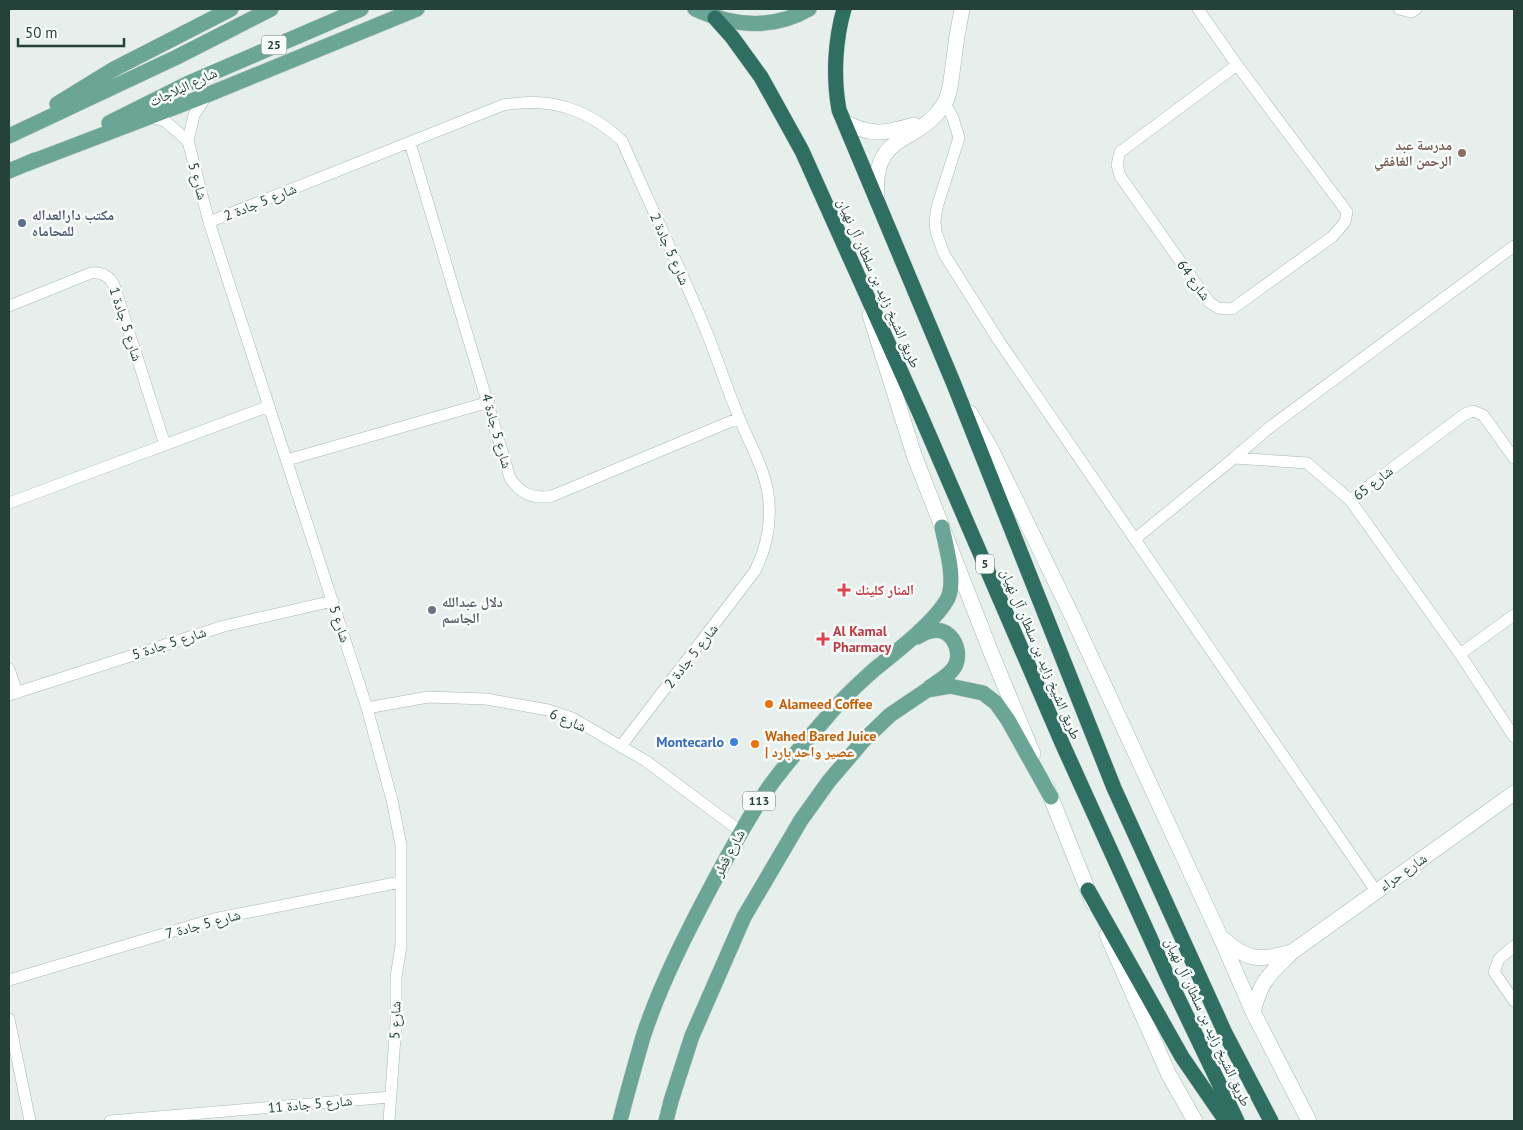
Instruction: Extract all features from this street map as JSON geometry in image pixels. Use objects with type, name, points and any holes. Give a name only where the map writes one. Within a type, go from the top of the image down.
[{"type":"highway","name":"طريق الشيخ زايد بن سلطان آل نهيان","points":[[844,9],[836,59],[838,110],[877,199],[952,382],[1114,788],[1225,1034],[1271,1121]]},
{"type":"highway","name":"طريق الشيخ زايد بن سلطان آل نهيان","points":[[715,18],[762,77],[802,151],[920,414],[1066,752],[1236,1121]]},
{"type":"highway","points":[[1088,890],[1182,1057],[1226,1121]]},
{"type":"main road","points":[[9,134],[114,69],[231,9]]},
{"type":"main road","name":"25","points":[[9,134],[176,57],[271,9]]},
{"type":"main road","name":"شارع البلاجات","points":[[9,171],[189,83],[361,9]]},
{"type":"main road","points":[[26,164],[207,95],[417,9]]},
{"type":"main road","name":"5","points":[[695,9],[715,18],[755,24],[794,17],[809,9]]},
{"type":"main road","points":[[877,199],[876,178],[884,154],[900,140],[928,122],[945,103],[950,89],[962,9]]},
{"type":"main road","points":[[843,121],[858,128],[883,133],[928,122]]},
{"type":"main road","points":[[857,274],[914,455],[992,655],[1088,890],[1150,1034],[1195,1121]]},
{"type":"main road","points":[[952,382],[991,449],[1073,618],[1220,936],[1253,1012],[1309,1121]]},
{"type":"main road","name":"شارع قطر","points":[[620,1121],[644,1036],[667,975],[699,908],[740,830],[795,753],[825,719],[873,671],[909,641],[940,610],[948,597],[951,575],[942,527]]},
{"type":"main road","points":[[666,1121],[670,1102],[692,1036],[744,917],[801,820],[829,781],[864,740],[890,715],[948,675],[956,665],[958,654],[956,645],[946,632],[932,631],[909,641]]},
{"type":"main road","points":[[927,690],[950,686],[983,693],[996,703],[1008,720],[1051,797]]},
{"type":"main road","name":"شارع حراء","points":[[1253,1012],[1260,989],[1265,980],[1292,952],[1514,793]]},
{"type":"main road","name":"شارع حراء","points":[[1220,936],[1238,951],[1250,957],[1260,959],[1292,952]]},
{"type":"street","name":"شارع 64","points":[[1198,9],[1237,65],[1347,212],[1345,222],[1332,237],[1232,309],[1218,308],[1209,302],[1120,176],[1118,165],[1120,152],[1237,65]]},
{"type":"street","points":[[1399,9],[1412,12],[1416,9]]},
{"type":"street","name":"شارع 5","points":[[207,95],[194,115],[188,141],[209,222],[367,708],[392,800],[401,845],[401,946],[396,977],[396,1023],[389,1121]]},
{"type":"street","name":"شارع 5 جادة 2","points":[[209,222],[503,105],[525,102],[547,103],[576,110],[600,123],[622,141],[705,329],[763,474],[768,493],[769,523],[764,552],[749,581],[621,746]]},
{"type":"street","points":[[945,103],[953,118],[959,138],[937,207],[935,221],[936,232],[944,254],[999,341],[1376,891]]},
{"type":"street","points":[[149,117],[165,121],[188,141]]},
{"type":"street","name":"شارع 5 جادة 4","points":[[410,142],[489,402],[510,478],[519,489],[538,498],[552,496],[739,418]]},
{"type":"street","points":[[1135,538],[1270,427],[1514,246]]},
{"type":"street","name":"شارع 5 جادة 1","points":[[9,306],[91,273],[100,273],[109,277],[114,285],[165,445]]},
{"type":"street","points":[[286,460],[489,402]]},
{"type":"street","points":[[9,503],[269,406]]},
{"type":"street","name":"شارع 65","points":[[1514,458],[1483,415],[1473,411],[1465,414],[1350,500],[1460,654],[1514,737]]},
{"type":"street","points":[[1234,458],[1307,463],[1350,500]]},
{"type":"street","name":"شارع 5 جادة 5","points":[[13,694],[224,626],[333,601]]},
{"type":"street","points":[[1460,654],[1514,615]]},
{"type":"street","points":[[9,669],[13,694]]},
{"type":"street","name":"شارع 6","points":[[367,708],[428,697],[486,699],[548,710],[572,718],[646,761],[740,830]]},
{"type":"street","name":"شارع 5 جادة 7","points":[[9,980],[214,919],[400,882]]},
{"type":"street","points":[[1514,946],[1499,959],[1494,972],[1514,1001]]},
{"type":"street","points":[[9,1019],[30,1121]]},
{"type":"street","name":"شارع 5 جادة 11","points":[[110,1121],[390,1097]]},
{"type":"place","name":"مدرسة عبد الرحمن الغافقي","points":[[1462,153]]},
{"type":"place","name":"مكتب دارالعداله للمحاماه","points":[[22,223]]},
{"type":"place","name":"المنار كلينك","points":[[844,590]]},
{"type":"place","name":"دلال عبدالله الجاسم","points":[[432,610]]},
{"type":"place","name":"Al Kamal Pharmacy","points":[[823,639]]},
{"type":"place","name":"Alameed Coffee","points":[[769,704]]},
{"type":"place","name":"Montecarlo","points":[[734,742]]},
{"type":"place","name":"Wahed Bared Juice | عصير واحد بارد","points":[[755,744]]}]
